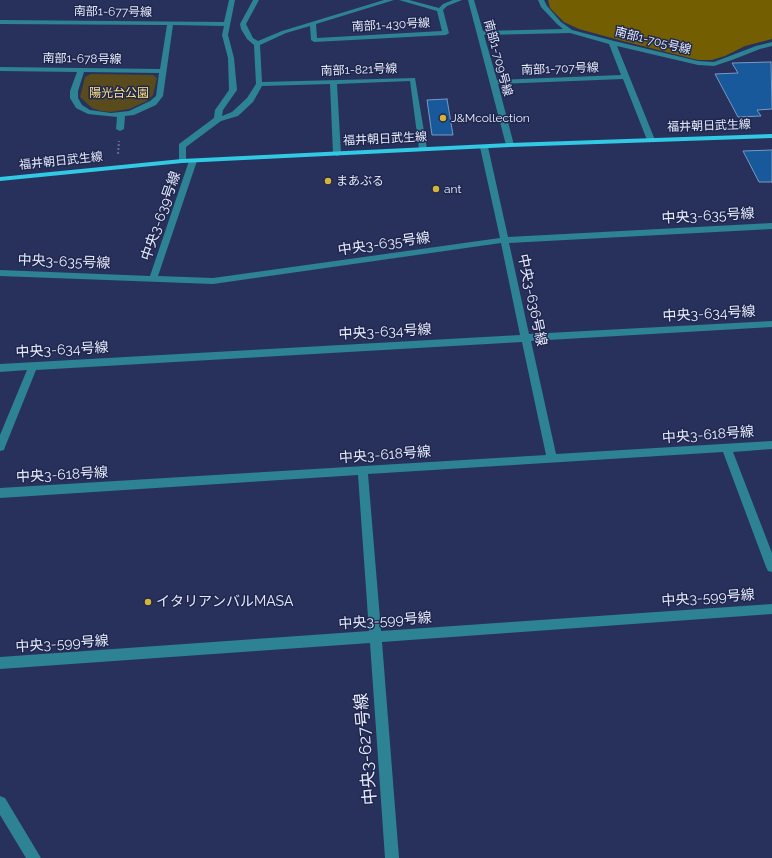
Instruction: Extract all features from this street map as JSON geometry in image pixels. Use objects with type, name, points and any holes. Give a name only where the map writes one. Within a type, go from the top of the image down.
[{"type":"main road","name":"福井朝日武生線","points":[[0,179],[182,161],[510,145],[772,136]]},
{"type":"street","points":[[218,119],[219,110],[232,90],[233,77],[231,58],[225,35],[232,0]]},
{"type":"street","points":[[182,161],[182,146],[218,119],[235,114],[250,100],[257,90],[259,84],[257,44],[250,39],[244,29],[243,24],[256,0]]},
{"type":"street","name":"南部1-430号線","points":[[257,44],[284,32],[391,0]]},
{"type":"street","name":"南部1-430号線","points":[[313,24],[314,40],[446,33],[440,10],[402,0]]},
{"type":"street","points":[[440,10],[445,5],[459,0]]},
{"type":"street","name":"南部1-709号線","points":[[471,0],[510,145]]},
{"type":"street","name":"南部1-705号線","points":[[541,0],[544,8],[559,24],[570,30],[612,43],[677,59],[714,64],[772,44]]},
{"type":"street","name":"南部1-677号線","points":[[0,22],[227,24]]},
{"type":"street","points":[[81,70],[74,91],[74,98],[79,106],[88,112],[98,114],[131,113],[153,103],[159,96],[170,24]]},
{"type":"street","points":[[481,33],[570,30]]},
{"type":"street","points":[[612,43],[651,140]]},
{"type":"street","name":"南部1-678号線","points":[[0,69],[164,71]]},
{"type":"street","name":"南部1-707号線","points":[[494,82],[626,77]]},
{"type":"street","name":"南部1-821号線","points":[[259,84],[413,78],[423,149]]},
{"type":"street","points":[[333,82],[337,154]]},
{"type":"street","points":[[120,129],[122,114]]},
{"type":"street","name":"中央3-636号線","points":[[484,147],[552,459]]},
{"type":"street","name":"中央3-639号線","points":[[153,279],[193,161]]},
{"type":"street","name":"中央3-635号線","points":[[0,273],[213,281],[505,240],[772,226]]},
{"type":"street","name":"中央3-634号線","points":[[0,368],[772,324]]},
{"type":"street","points":[[0,447],[33,366]]},
{"type":"street","name":"中央3-618号線","points":[[0,493],[772,445]]},
{"type":"street","points":[[726,447],[772,567]]},
{"type":"street","name":"中央3-627号線","points":[[363,471],[374,637],[392,858]]},
{"type":"street","name":"中央3-599号線","points":[[0,663],[772,609]]},
{"type":"street","points":[[0,803],[34,858]]},
{"type":"path","points":[[118,158],[120,129]]},
{"type":"green space","name":"陽光台公園","points":[[91,74],[153,75],[157,78],[153,95],[147,101],[129,109],[111,112],[92,108],[80,97],[85,77]]},
{"type":"shaded area","points":[[548,0],[772,0],[772,39],[745,46],[725,56],[712,60],[698,60],[579,29],[564,22],[550,8]]},
{"type":"building","points":[[771,62],[772,109],[757,110],[761,116],[738,117],[715,74],[738,73],[732,63]]},
{"type":"building","points":[[447,99],[453,135],[432,135],[427,100]]},
{"type":"building","points":[[772,150],[772,182],[759,182],[743,151]]},
{"type":"place","name":"J&Mcollection","points":[[443,118]]},
{"type":"place","name":"まあぶる","points":[[328,181]]},
{"type":"place","name":"ant","points":[[436,189]]},
{"type":"place","name":"イタリアンバルMASA","points":[[148,602]]}]
